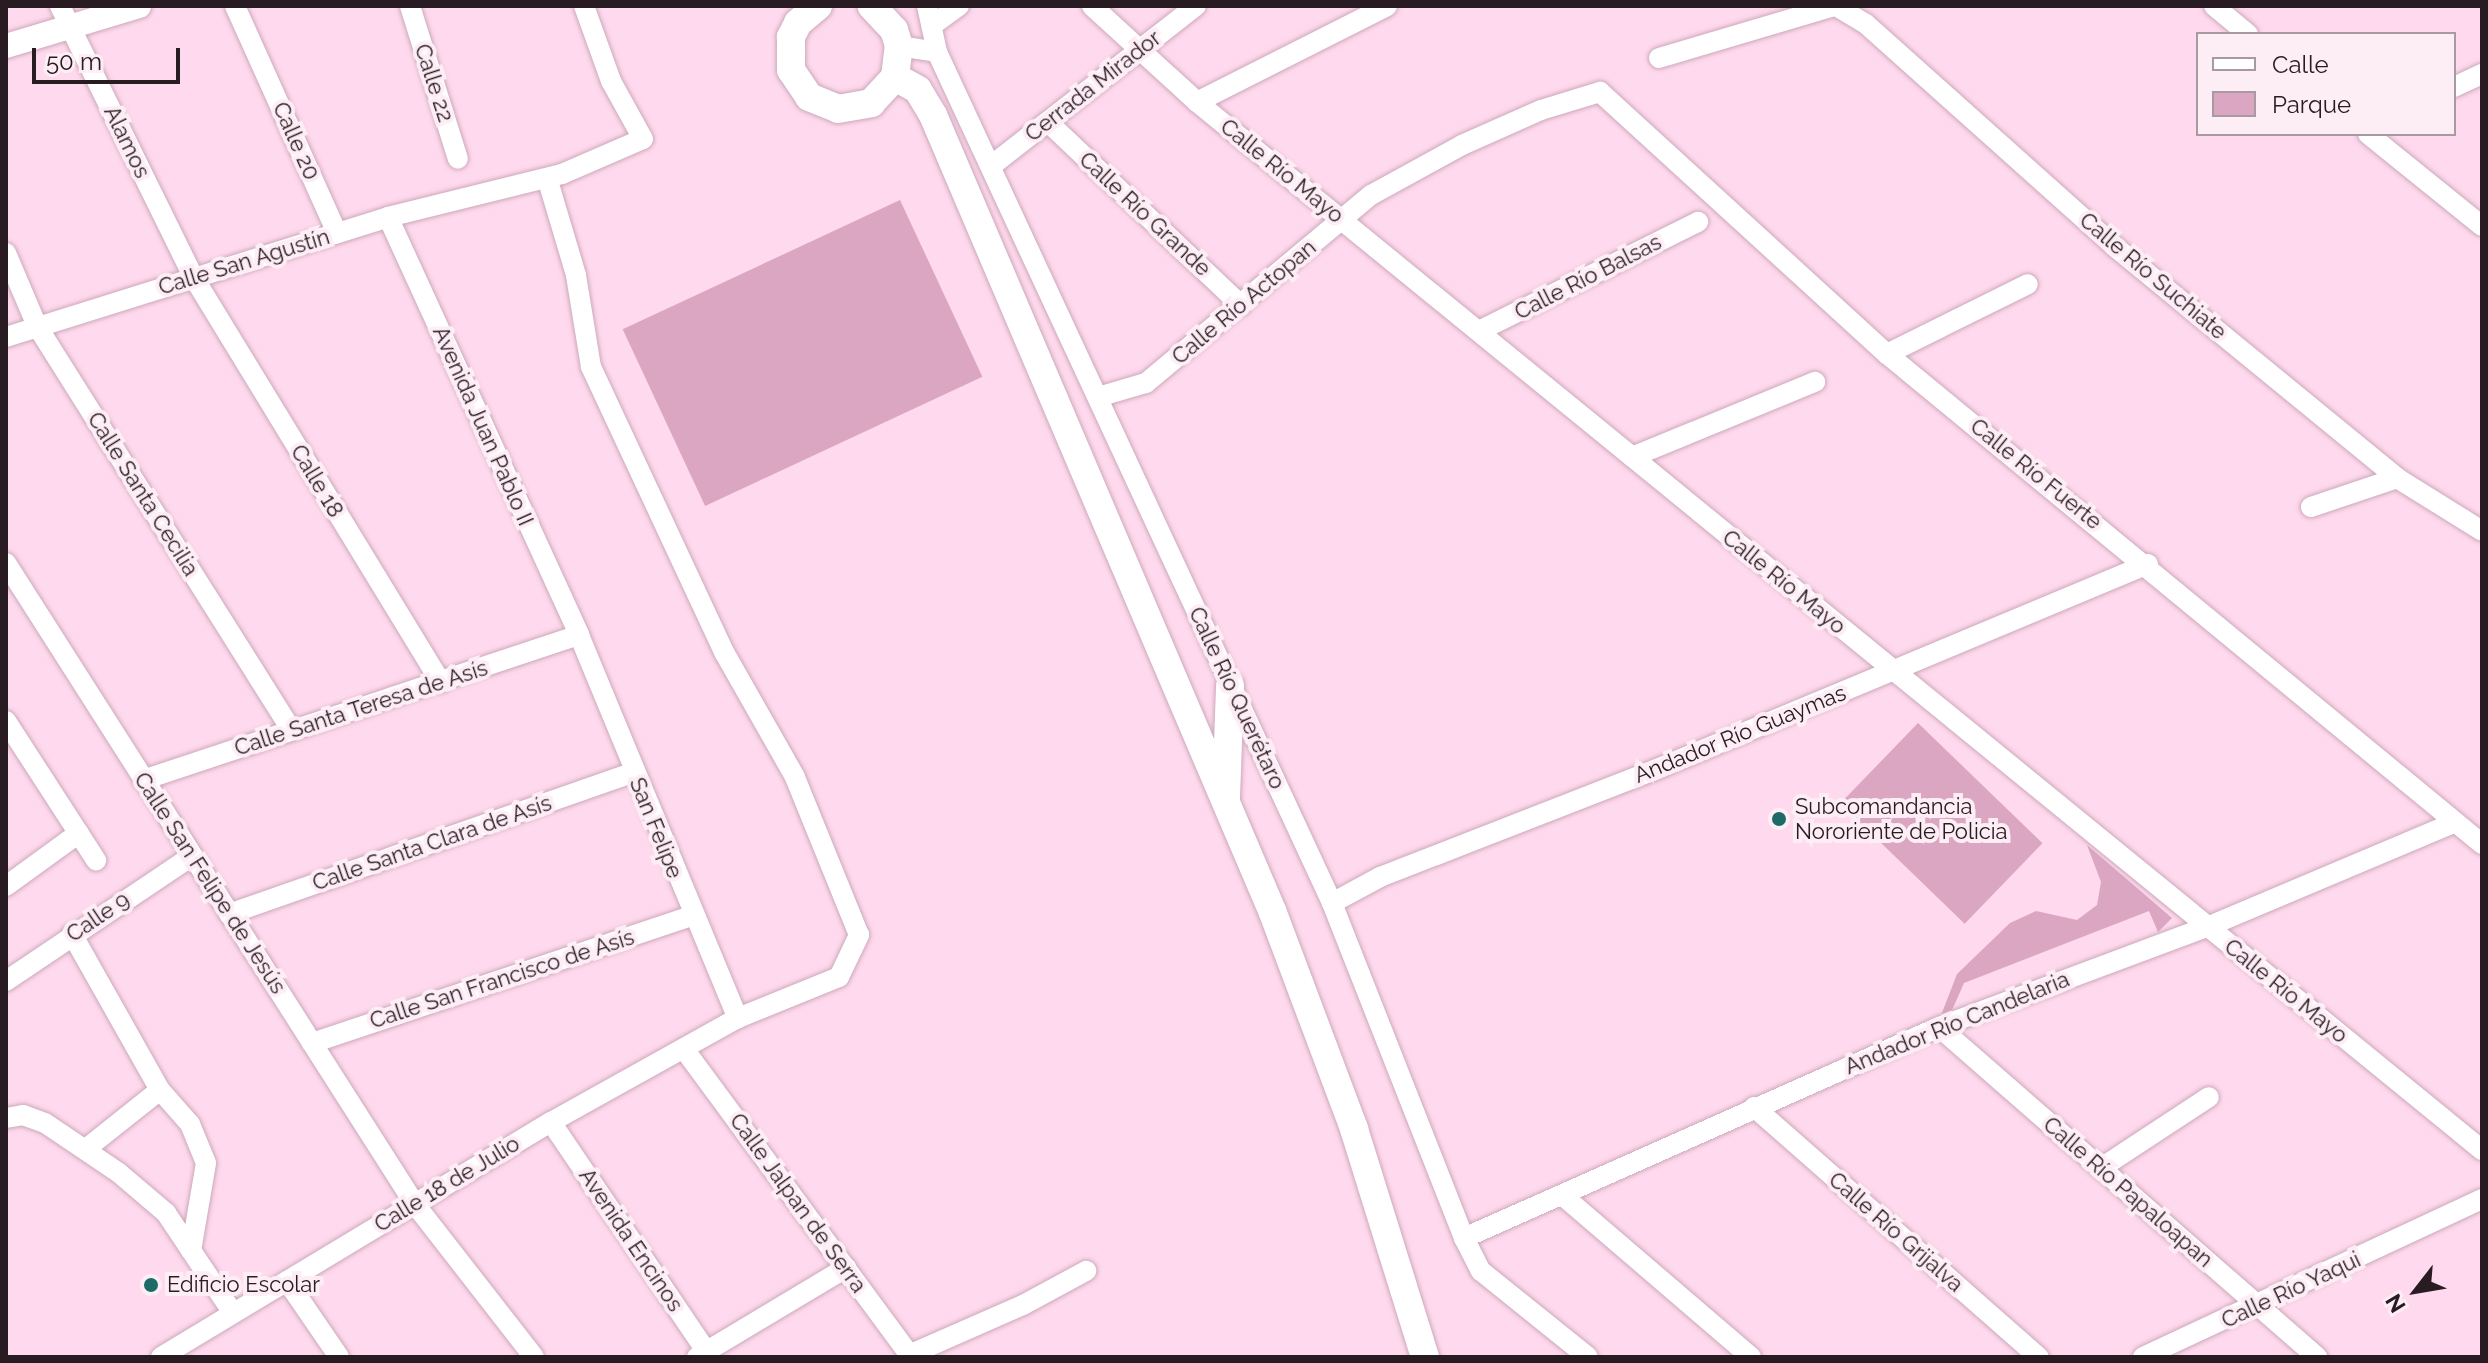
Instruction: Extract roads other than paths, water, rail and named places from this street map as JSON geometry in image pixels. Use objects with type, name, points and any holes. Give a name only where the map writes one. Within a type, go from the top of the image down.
[{"type":"main road","points":[[808,8],[798,23],[789,53],[791,70],[809,97],[838,109],[855,109],[885,92],[895,77],[899,46],[894,30],[872,6]]},
{"type":"main road","points":[[895,77],[918,90],[933,115],[1226,802],[1354,1129],[1425,1357]]},
{"type":"main road","points":[[1226,802],[1230,686]]},
{"type":"street","points":[[6,46],[65,16],[139,6]]},
{"type":"street","name":"Calle 20","points":[[235,6],[337,233]]},
{"type":"street","name":"Calle 22","points":[[410,6],[458,159]]},
{"type":"street","name":"Calle San Agustín","points":[[6,337],[388,217],[485,196],[547,178],[607,158],[643,139],[611,81],[584,6]]},
{"type":"street","points":[[931,15],[959,6]]},
{"type":"street","name":"Calle Río Mayo","points":[[1092,6],[1197,102],[2482,1150]]},
{"type":"street","name":"Cerrada Mirador","points":[[991,166],[1196,6]]},
{"type":"street","points":[[1197,102],[1387,6]]},
{"type":"street","points":[[1659,58],[1835,6]]},
{"type":"street","name":"Calle Río Suchiate","points":[[1835,6],[1866,24],[2114,246],[2397,478],[2482,531]]},
{"type":"street","points":[[2214,6],[2246,32]]},
{"type":"street","name":"Calle Río Querétaro","points":[[931,15],[937,52],[1332,903],[1464,1238],[1481,1271],[1588,1357]]},
{"type":"street","name":"Alamos","points":[[65,16],[194,278]]},
{"type":"street","points":[[899,46],[937,52]]},
{"type":"street","points":[[2456,86],[2482,74]]},
{"type":"street","name":"Calle Río Actopan","points":[[1098,397],[1146,383],[1371,195],[1462,145],[1541,110],[1600,92]]},
{"type":"street","name":"Calle Río Fuerte","points":[[1600,92],[1887,354],[2148,564],[2482,844]]},
{"type":"street","name":"Calle Río Grande","points":[[1049,123],[1241,305]]},
{"type":"street","points":[[2370,136],[2482,226]]},
{"type":"street","name":"Calle 18 de Julio","points":[[161,1357],[551,1122],[738,1018],[839,977],[859,935],[795,777],[724,652],[591,367],[576,275],[547,178]]},
{"type":"street","name":"Avenida Juan Pablo II","points":[[388,217],[579,635]]},
{"type":"street","name":"Calle Río Balsas","points":[[1479,331],[1698,222]]},
{"type":"street","name":"Calle Santa Cecilia","points":[[6,253],[37,326],[291,729]]},
{"type":"street","name":"Calle 18","points":[[194,278],[441,683]]},
{"type":"street","points":[[1887,354],[2028,284]]},
{"type":"street","points":[[1632,457],[1815,382]]},
{"type":"street","points":[[2311,507],[2397,478]]},
{"type":"street","name":"Calle San Felipe de Jesús","points":[[6,563],[414,1203],[534,1357]]},
{"type":"street","name":"Andador Río Guaymas","points":[[1332,903],[1380,877],[1894,671],[2148,564]]},
{"type":"street","name":"San Felipe","points":[[579,635],[692,916],[738,1018]]},
{"type":"street","name":"Calle Santa Teresa de Asís","points":[[143,780],[579,635]]},
{"type":"street","points":[[8,728],[96,860]]},
{"type":"street","name":"Calle Santa Clara de Asís","points":[[229,914],[634,772]]},
{"type":"street","name":"Andador Río Candelaria","points":[[1464,1238],[1939,1027],[2207,927],[2455,822]]},
{"type":"street","points":[[6,886],[79,833]]},
{"type":"street","name":"Calle 9","points":[[6,981],[192,856]]},
{"type":"street","name":"Calle San Francisco de Asís","points":[[312,1043],[692,916]]},
{"type":"street","points":[[72,934],[160,1090],[190,1124],[206,1163],[191,1251]]},
{"type":"street","name":"Calle Río Papaloapan","points":[[1939,1027],[2317,1357]]},
{"type":"street","name":"Calle Jalpan de Serra","points":[[684,1049],[910,1356]]},
{"type":"street","points":[[87,1148],[160,1090]]},
{"type":"street","points":[[2101,1168],[2209,1097]]},
{"type":"street","name":"Calle Río Grijalva","points":[[1754,1107],[2039,1357]]},
{"type":"street","points":[[6,1118],[34,1119],[87,1148],[166,1213],[233,1313]]},
{"type":"street","name":"Avenida Encinos","points":[[551,1122],[705,1355]]},
{"type":"street","points":[[1562,1195],[1751,1357]]},
{"type":"street","name":"Calle Río Yaqui","points":[[2143,1357],[2259,1306],[2482,1199]]},
{"type":"street","points":[[705,1355],[846,1268]]},
{"type":"street","points":[[910,1356],[1023,1305],[1086,1271]]},
{"type":"street","points":[[287,1281],[339,1357]]},
{"type":"place","name":"Subcomandancia Nororiente de Policia","points":[[1779,819]]},
{"type":"place","name":"Edificio Escolar","points":[[151,1285]]}]
